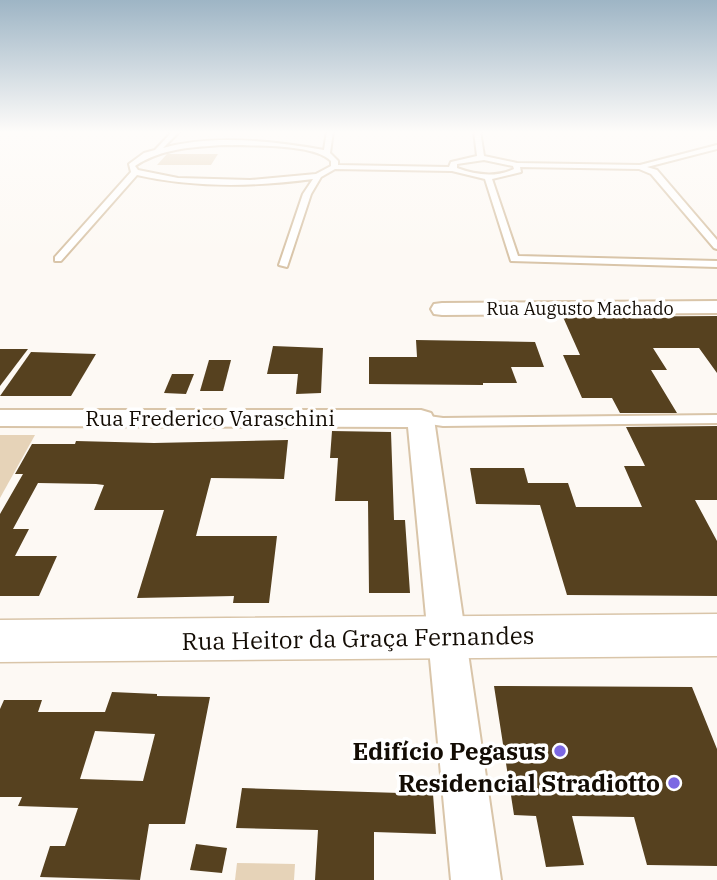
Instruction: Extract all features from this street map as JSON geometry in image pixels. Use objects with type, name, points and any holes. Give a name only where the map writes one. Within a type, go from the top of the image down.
[{"type":"street","name":"Rua Augusto Machado","points":[[442,309],[717,307]]},
{"type":"street","name":"Rua Frederico Varaschini","points":[[0,418],[421,419]]},
{"type":"street","points":[[421,419],[476,880]]},
{"type":"street","name":"Rua Heitor da Graça Fernandes","points":[[0,641],[717,635]]},
{"type":"lane","points":[[135,172],[160,179],[279,182],[318,176]]},
{"type":"lane","points":[[58,259],[135,172]]},
{"type":"lane","points":[[284,265],[307,194],[323,172]]},
{"type":"lane","points":[[462,172],[488,177],[508,175],[511,172]]},
{"type":"lane","points":[[654,172],[717,246]]},
{"type":"lane","points":[[488,177],[514,259],[717,264]]},
{"type":"lane","points":[[148,182],[160,179]]},
{"type":"lane","points":[[279,182],[307,194]]},
{"type":"lane","points":[[123,188],[135,185]]},
{"type":"lane","points":[[421,419],[443,422],[717,419]]},
{"type":"shaded area","points":[[0,435],[35,435],[0,498]]},
{"type":"shaded area","points":[[237,863],[295,864],[294,880],[235,880]]},
{"type":"building","points":[[717,316],[717,373],[699,348],[653,348],[667,370],[651,370],[677,413],[620,413],[612,398],[582,398],[563,355],[580,355],[563,317]]},
{"type":"building","points":[[416,340],[535,342],[544,367],[511,367],[517,383],[369,384],[369,357],[417,357]]},
{"type":"building","points":[[273,346],[323,348],[321,393],[296,394],[298,374],[267,374]]},
{"type":"building","points":[[0,349],[28,349],[0,386]]},
{"type":"building","points":[[31,352],[96,354],[71,396],[0,396]]},
{"type":"building","points":[[209,360],[231,360],[223,391],[200,391]]},
{"type":"building","points":[[172,374],[194,374],[186,394],[164,393]]},
{"type":"building","points":[[717,426],[717,500],[695,500],[717,541],[717,596],[567,595],[540,505],[476,504],[470,468],[524,468],[528,483],[568,483],[576,507],[642,507],[624,466],[645,466],[626,427]]},
{"type":"building","points":[[332,431],[391,432],[394,520],[405,520],[410,593],[369,593],[368,501],[335,501],[338,458],[330,458]]},
{"type":"building","points":[[288,440],[284,479],[211,478],[196,536],[277,536],[269,603],[233,603],[234,596],[137,598],[164,510],[94,510],[104,485],[96,484],[38,483],[13,529],[29,529],[15,556],[57,556],[39,596],[0,596],[0,514],[23,474],[15,474],[32,444],[75,444],[76,441],[154,443]]},
{"type":"building","points":[[494,686],[692,687],[717,749],[717,866],[647,865],[634,817],[572,816],[584,865],[546,867],[536,816],[514,815]]},
{"type":"building","points":[[112,692],[210,697],[185,824],[149,824],[140,880],[40,877],[50,846],[65,846],[78,808],[18,806],[22,797],[0,797],[0,709],[4,700],[42,700],[38,712],[105,712]],"holes":[[[95,731],[155,734],[143,781],[80,779]]]},
{"type":"building","points":[[242,788],[433,794],[436,834],[374,832],[374,880],[315,880],[318,830],[236,828]]},
{"type":"building","points":[[196,844],[227,848],[222,873],[190,870]]},
{"type":"place","name":"Edifício Pegasus","points":[[560,751]]},
{"type":"place","name":"Residencial Stradiotto","points":[[674,783]]}]
